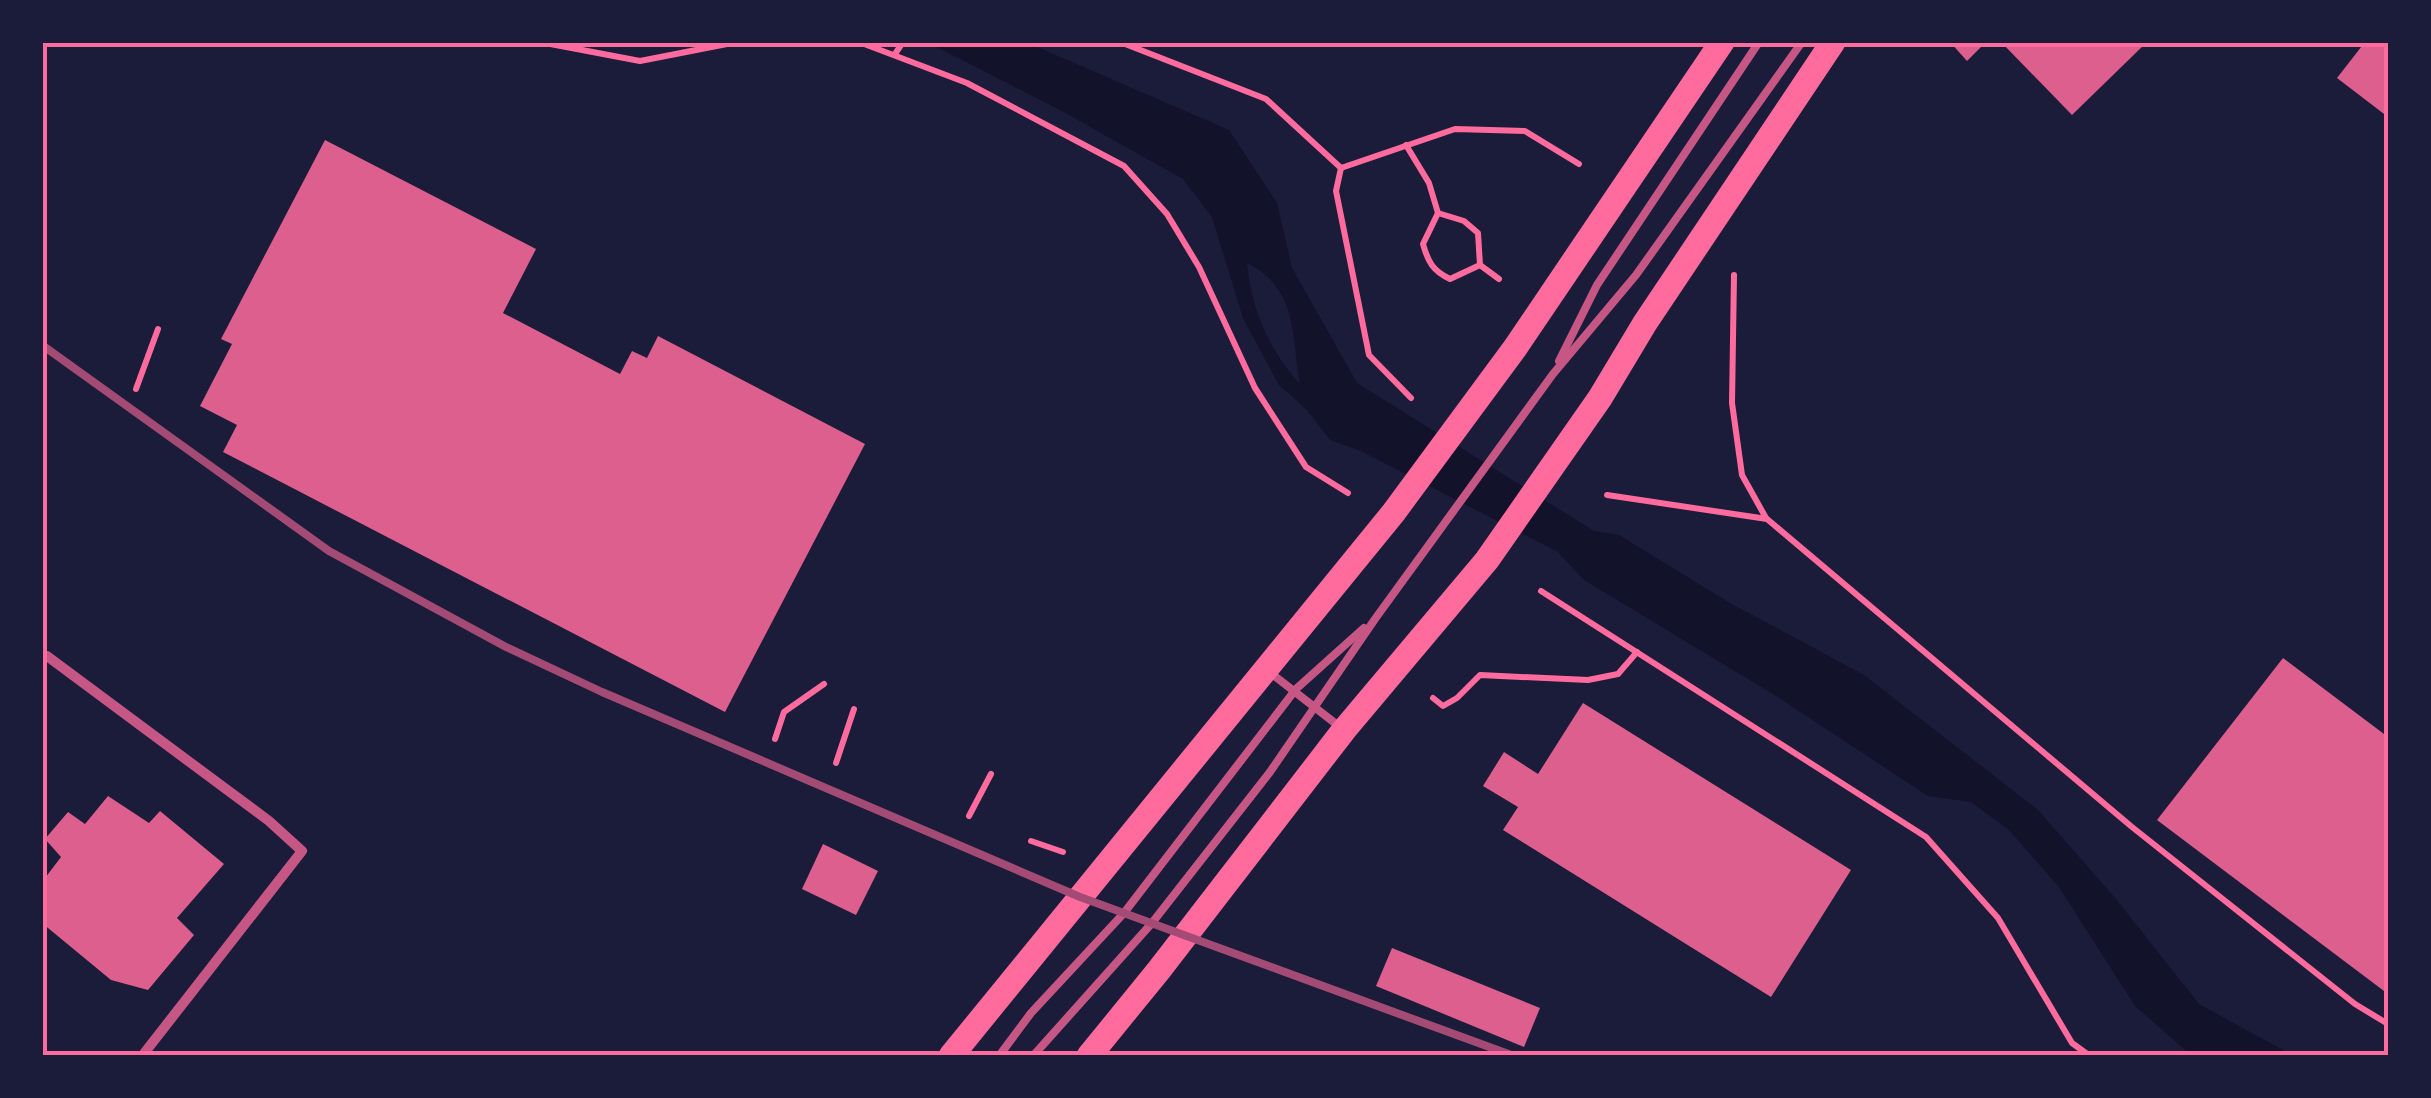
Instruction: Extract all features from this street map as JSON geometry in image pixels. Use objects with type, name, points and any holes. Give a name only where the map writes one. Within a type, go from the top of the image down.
[{"type":"main road","points":[[951,1056],[1394,512],[1515,348],[1722,42]]},
{"type":"main road","points":[[1089,1056],[1344,730],[1486,560],[1600,398],[1833,42]]},
{"type":"street","points":[[46,656],[269,821],[302,851],[142,1056]]},
{"type":"lane","points":[[1553,374],[1597,285],[1758,42]]},
{"type":"lane","points":[[1033,1056],[1152,923],[1270,772],[1375,618],[1553,374],[1636,275],[1802,42]]},
{"type":"lane","points":[[999,1056],[1030,1013],[1124,913],[1296,690],[1375,618]]},
{"type":"lane","points":[[1264,668],[1344,730]]},
{"type":"path","points":[[540,42],[640,62],[737,42]]},
{"type":"path","points":[[859,42],[967,82],[1124,166],[1167,214],[1200,268],[1256,388],[1306,467],[1348,493]]},
{"type":"path","points":[[895,54],[902,42]]},
{"type":"path","points":[[1120,42],[1266,99],[1340,168]]},
{"type":"path","points":[[1340,168],[1455,128],[1526,132],[1580,164]]},
{"type":"path","points":[[1406,145],[1429,183],[1438,212],[1422,244],[1428,262],[1450,279],[1480,265]]},
{"type":"path","points":[[1340,168],[1336,191],[1369,355],[1411,398]]},
{"type":"path","points":[[1438,212],[1464,221],[1478,233],[1480,265]]},
{"type":"path","points":[[1480,265],[1499,279]]},
{"type":"path","points":[[1734,274],[1732,403],[1742,475],[1767,519],[2132,827],[2355,1004],[2388,1024]]},
{"type":"path","points":[[136,389],[158,329]]},
{"type":"path","points":[[1607,495],[1767,519]]},
{"type":"path","points":[[1540,591],[1926,837],[1998,918],[2072,1043],[2090,1056]]},
{"type":"path","points":[[1432,698],[1444,706],[1480,675],[1588,680],[1618,674],[1637,652]]},
{"type":"path","points":[[775,739],[784,712],[824,684]]},
{"type":"path","points":[[836,764],[854,709]]},
{"type":"path","points":[[969,816],[991,774]]},
{"type":"path","points":[[1031,841],[1063,852]]},
{"type":"shaded area","points":[[929,43],[1028,43],[1229,130],[1277,203],[1292,268],[1357,383],[1594,531],[1619,535],[1730,603],[1864,675],[2038,810],[2116,899],[2199,1004],[2292,1055],[2191,1055],[2135,1006],[2059,887],[2009,830],[1971,802],[1928,796],[1773,694],[1584,580],[1558,552],[1361,451],[1330,440],[1307,410],[1279,385],[1243,318],[1212,217],[1183,179]],"holes":[[[1247,263],[1276,286],[1290,315],[1300,384],[1263,328]]]},
{"type":"building","points":[[1950,42],[1986,42],[1967,61]]},
{"type":"building","points":[[2001,42],[2147,42],[2072,115]]},
{"type":"building","points":[[2365,42],[2388,42],[2388,117],[2337,78]]},
{"type":"building","points":[[325,140],[536,249],[503,313],[620,374],[632,351],[647,358],[658,336],[865,444],[725,712],[223,452],[237,425],[200,406],[232,344],[221,339]]},
{"type":"building","points":[[2283,658],[2388,737],[2388,994],[2157,820]]},
{"type":"building","points":[[1583,703],[1851,870],[1771,997],[1503,830],[1518,807],[1483,786],[1504,752],[1538,774]]},
{"type":"building","points":[[108,796],[149,823],[160,811],[224,864],[177,918],[194,935],[148,990],[111,980],[42,923],[42,882],[61,857],[45,839],[68,812],[85,824]]},
{"type":"building","points":[[823,844],[878,871],[856,915],[802,889]]},
{"type":"building","points":[[1392,948],[1540,1008],[1524,1047],[1376,986]]},
{"type":"railway","points":[[42,345],[329,551],[506,647],[1080,897],[1514,1056]]}]
